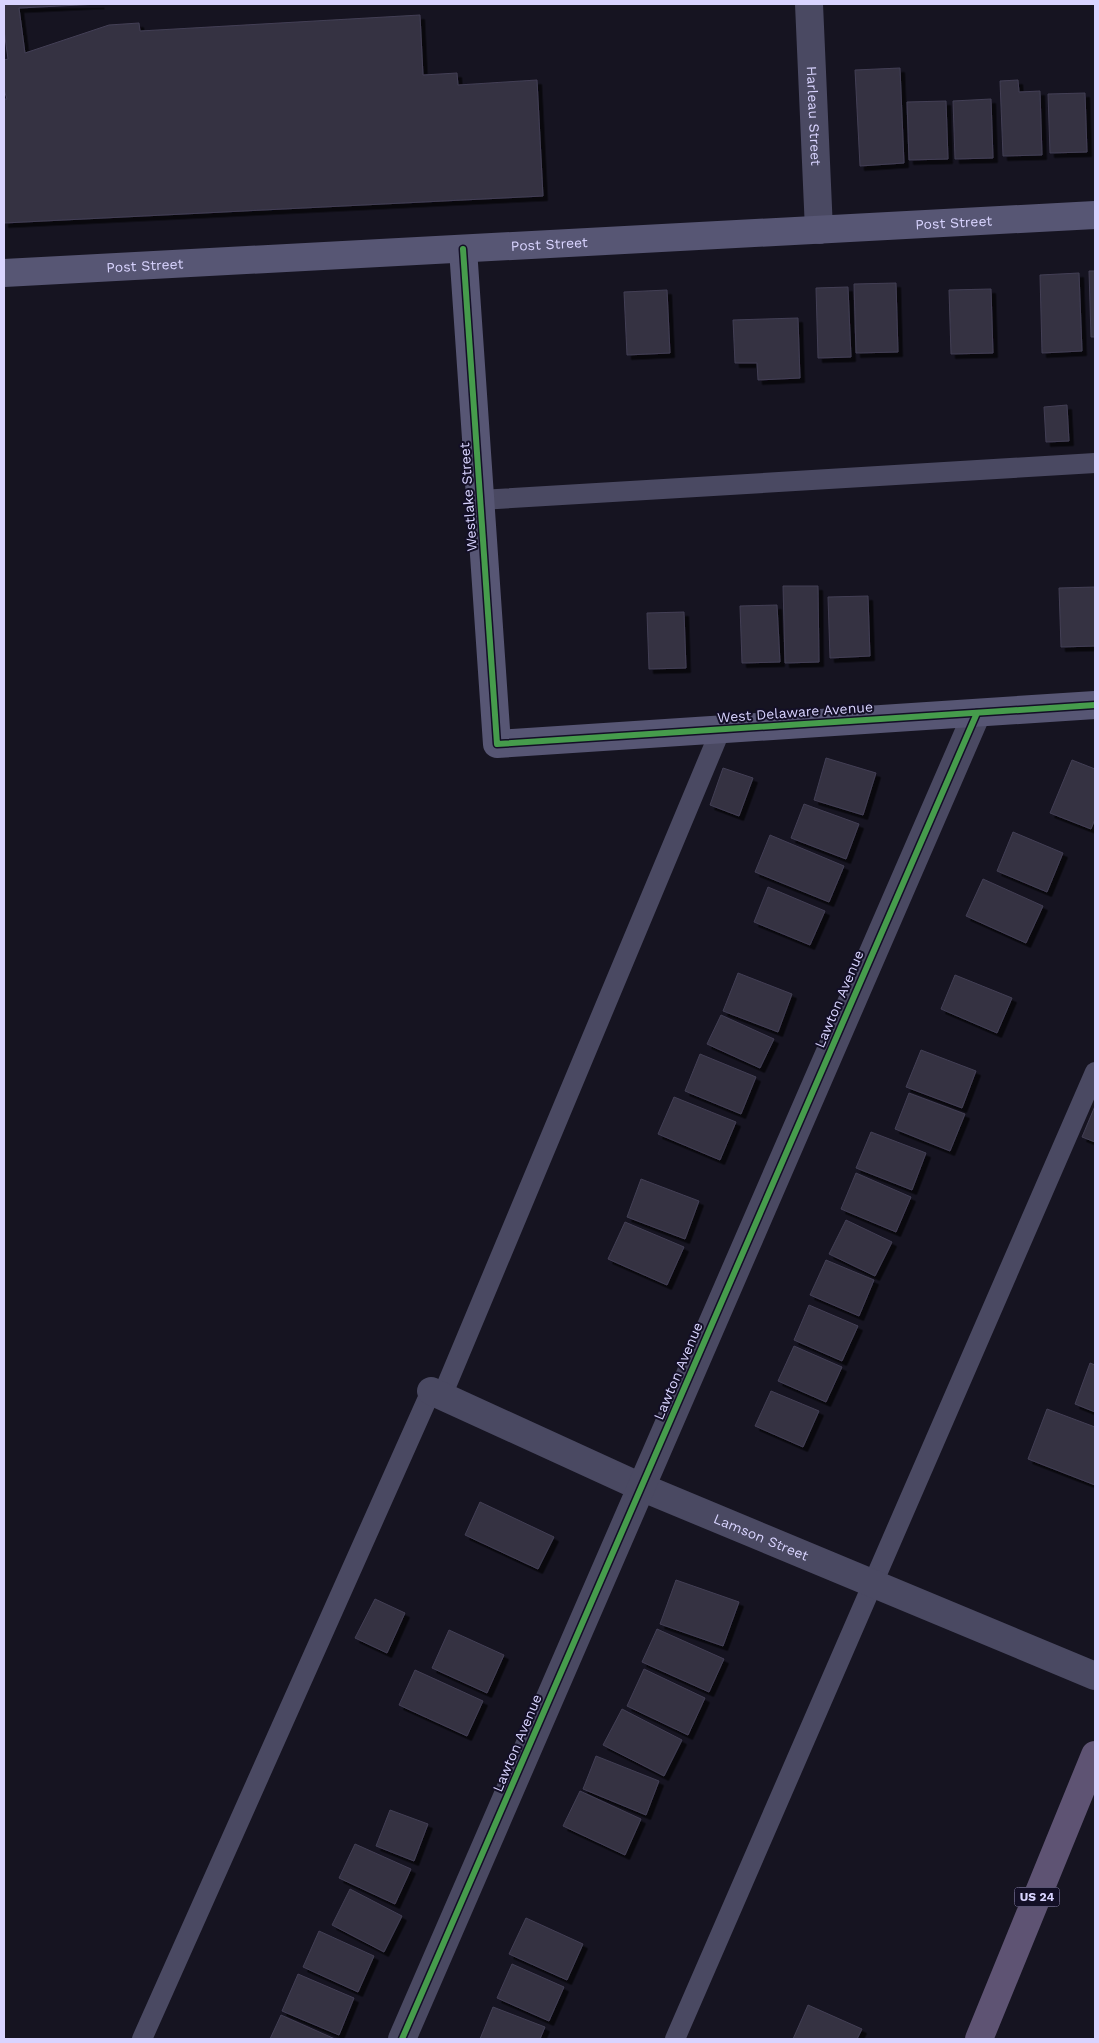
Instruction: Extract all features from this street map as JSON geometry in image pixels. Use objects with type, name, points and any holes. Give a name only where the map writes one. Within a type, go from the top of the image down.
[{"type":"main road","name":"US 24","points":[[979,2039],[1095,1755]]},
{"type":"street","name":"Harleau Street","points":[[809,4],[819,230]]},
{"type":"street","name":"Post Street","points":[[4,273],[1095,215]]},
{"type":"street","name":"Westlake Street","points":[[463,249],[497,744]]},
{"type":"street","name":"West Delaware Avenue","points":[[497,744],[1095,705]]},
{"type":"street","name":"Lawton Avenue","points":[[402,2039],[977,713]]},
{"type":"street","name":"Lamson Street","points":[[437,1394],[641,1487],[1095,1676]]},
{"type":"lane","points":[[480,500],[1095,463]]},
{"type":"lane","points":[[142,2039],[437,1394],[721,729]]},
{"type":"lane","points":[[675,2039],[1095,1072]]},
{"type":"building","points":[[4,4],[100,4],[19,8],[25,53],[109,25],[139,23],[140,31],[420,15],[423,75],[457,73],[458,85],[537,80],[543,196],[4,223],[4,99],[7,99],[4,90],[4,60],[8,59],[4,30]]},
{"type":"building","points":[[900,68],[904,163],[860,166],[855,70]]},
{"type":"building","points":[[1018,80],[1019,92],[1040,91],[1042,155],[1003,156],[1000,81]]},
{"type":"building","points":[[1085,93],[1087,152],[1050,153],[1048,94]]},
{"type":"building","points":[[991,99],[993,158],[955,159],[953,101]]},
{"type":"building","points":[[946,101],[948,159],[909,160],[907,102]]},
{"type":"building","points":[[1089,271],[1095,271],[1095,337],[1091,337]]},
{"type":"building","points":[[1079,273],[1082,351],[1042,353],[1040,275]]},
{"type":"building","points":[[896,283],[898,352],[856,353],[854,284]]},
{"type":"building","points":[[848,287],[851,357],[818,358],[816,288]]},
{"type":"building","points":[[991,289],[993,353],[951,354],[949,290]]},
{"type":"building","points":[[667,290],[670,353],[627,355],[624,292]]},
{"type":"building","points":[[798,318],[800,378],[758,380],[757,363],[735,363],[733,320]]},
{"type":"building","points":[[1067,405],[1069,441],[1046,442],[1044,407]]},
{"type":"building","points":[[783,586],[818,586],[819,662],[785,663]]},
{"type":"building","points":[[1095,587],[1095,646],[1061,647],[1059,588]]},
{"type":"building","points":[[868,596],[870,656],[830,658],[828,597]]},
{"type":"building","points":[[777,605],[780,662],[742,663],[740,606]]},
{"type":"building","points":[[684,612],[686,668],[649,669],[647,613]]},
{"type":"building","points":[[826,758],[876,773],[863,815],[814,800]]},
{"type":"building","points":[[1072,760],[1095,769],[1095,819],[1091,829],[1050,813]]},
{"type":"building","points":[[723,768],[753,778],[739,816],[710,805]]},
{"type":"building","points":[[804,804],[859,824],[846,859],[791,838]]},
{"type":"building","points":[[1013,832],[1063,853],[1047,892],[997,871]]},
{"type":"building","points":[[770,835],[844,866],[829,902],[755,872]]},
{"type":"building","points":[[983,879],[1043,906],[1026,943],[966,916]]},
{"type":"building","points":[[768,887],[825,911],[810,945],[754,922]]},
{"type":"building","points":[[738,973],[792,994],[778,1032],[723,1011]]},
{"type":"building","points":[[955,975],[1012,998],[997,1033],[941,1009]]},
{"type":"building","points":[[721,1015],[774,1039],[760,1068],[707,1044]]},
{"type":"building","points":[[921,1050],[976,1071],[962,1108],[906,1087]]},
{"type":"building","points":[[700,1054],[756,1077],[741,1114],[685,1091]]},
{"type":"building","points":[[909,1093],[965,1114],[950,1151],[895,1129]]},
{"type":"building","points":[[674,1097],[736,1122],[720,1160],[658,1134]]},
{"type":"building","points":[[1095,1106],[1095,1142],[1082,1137]]},
{"type":"building","points":[[871,1132],[926,1153],[912,1190],[856,1168]]},
{"type":"building","points":[[856,1173],[911,1197],[896,1232],[841,1209]]},
{"type":"building","points":[[641,1179],[699,1201],[685,1239],[627,1217]]},
{"type":"building","points":[[846,1220],[892,1242],[875,1276],[829,1254]]},
{"type":"building","points":[[625,1222],[684,1247],[667,1285],[608,1259]]},
{"type":"building","points":[[826,1260],[874,1280],[859,1316],[810,1295]]},
{"type":"building","points":[[809,1305],[858,1326],[842,1361],[794,1340]]},
{"type":"building","points":[[794,1346],[842,1367],[826,1402],[778,1381]]},
{"type":"building","points":[[1090,1363],[1095,1365],[1095,1412],[1075,1404]]},
{"type":"building","points":[[771,1391],[819,1411],[803,1447],[755,1426]]},
{"type":"building","points":[[1047,1409],[1095,1427],[1095,1485],[1028,1459]]},
{"type":"building","points":[[480,1502],[554,1537],[538,1569],[465,1535]]},
{"type":"building","points":[[676,1580],[739,1602],[723,1646],[660,1624]]},
{"type":"building","points":[[375,1599],[405,1613],[387,1653],[355,1638]]},
{"type":"building","points":[[657,1629],[724,1659],[709,1692],[642,1662]]},
{"type":"building","points":[[449,1630],[504,1655],[487,1693],[432,1668]]},
{"type":"building","points":[[644,1669],[705,1698],[688,1735],[627,1706]]},
{"type":"building","points":[[415,1670],[483,1701],[467,1736],[399,1705]]},
{"type":"building","points":[[622,1709],[682,1740],[664,1776],[603,1745]]},
{"type":"building","points":[[596,1756],[659,1781],[646,1815],[583,1789]]},
{"type":"building","points":[[580,1791],[641,1819],[625,1855],[563,1826]]},
{"type":"building","points":[[390,1810],[428,1824],[414,1861],[376,1846]]},
{"type":"building","points":[[355,1844],[411,1869],[395,1904],[339,1878]]},
{"type":"building","points":[[350,1889],[402,1916],[384,1952],[332,1925]]},
{"type":"building","points":[[526,1918],[583,1944],[567,1980],[509,1954]]},
{"type":"building","points":[[319,1931],[374,1956],[358,1992],[303,1967]]},
{"type":"building","points":[[512,1964],[564,1987],[549,2021],[497,1998]]},
{"type":"building","points":[[298,1974],[354,1998],[339,2035],[282,2011]]},
{"type":"building","points":[[808,2005],[862,2029],[857,2039],[793,2039]]},
{"type":"building","points":[[493,2007],[545,2027],[540,2039],[480,2039]]},
{"type":"building","points":[[281,2015],[335,2039],[270,2039]]},
{"type":"cycle path","points":[[463,249],[497,744],[1095,705]]},
{"type":"cycle path","points":[[402,2039],[977,713]]}]
